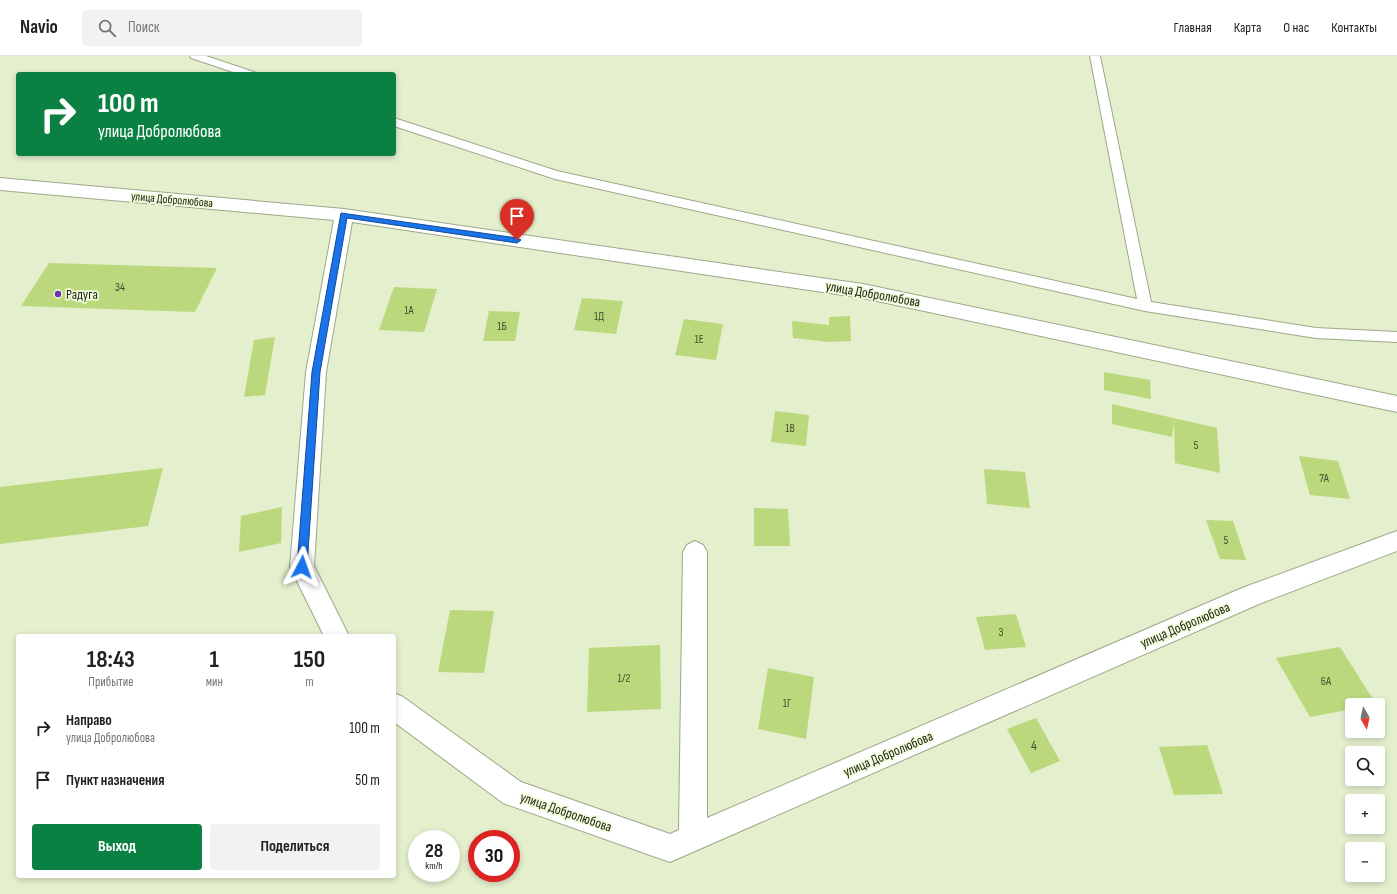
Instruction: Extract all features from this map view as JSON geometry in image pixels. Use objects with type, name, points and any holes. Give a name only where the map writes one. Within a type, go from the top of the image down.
[{"type":"street","name":"улица Добролюбова","points":[[0,184],[344,215],[863,291],[1397,404]]},
{"type":"street","points":[[336,634],[302,567],[316,372],[344,215]]},
{"type":"street","name":"улица Добролюбова","points":[[396,707],[513,793],[670,848],[1251,596],[1397,541]]},
{"type":"street","points":[[693,838],[695,552]]},
{"type":"lane","points":[[195,56],[244,72]]},
{"type":"lane","points":[[1095,56],[1145,306]]},
{"type":"lane","points":[[396,123],[555,175],[1145,306],[1316,333],[1397,337]]},
{"type":"building","points":[[49,263],[217,268],[195,312],[21,306]]},
{"type":"building","points":[[394,287],[437,289],[424,332],[379,330]]},
{"type":"building","points":[[582,298],[623,301],[616,334],[574,330]]},
{"type":"building","points":[[489,311],[520,312],[515,341],[483,341]]},
{"type":"building","points":[[850,316],[851,341],[829,342],[793,338],[792,321],[829,325],[829,317]]},
{"type":"building","points":[[684,319],[723,324],[716,360],[675,355]]},
{"type":"building","points":[[275,337],[265,395],[244,397],[254,340]]},
{"type":"building","points":[[1104,372],[1150,380],[1151,399],[1104,390]]},
{"type":"building","points":[[1112,404],[1217,428],[1220,473],[1175,463],[1174,420],[1172,437],[1112,424]]},
{"type":"building","points":[[775,411],[809,415],[806,446],[771,442]]},
{"type":"building","points":[[1299,456],[1338,461],[1350,499],[1310,495]]},
{"type":"building","points":[[163,468],[148,526],[0,544],[0,487]]},
{"type":"building","points":[[984,469],[1025,472],[1030,508],[987,504]]},
{"type":"building","points":[[282,507],[281,543],[239,552],[241,516]]},
{"type":"building","points":[[754,508],[788,509],[790,546],[754,546]]},
{"type":"building","points":[[1206,520],[1233,521],[1246,560],[1220,559]]},
{"type":"building","points":[[450,610],[494,611],[484,673],[438,672]]},
{"type":"building","points":[[1016,614],[1026,647],[985,650],[976,617]]},
{"type":"building","points":[[660,645],[661,709],[587,712],[589,648]]},
{"type":"building","points":[[1340,647],[1372,698],[1345,698],[1345,710],[1310,717],[1276,658]]},
{"type":"building","points":[[768,668],[814,677],[806,739],[758,729]]},
{"type":"building","points":[[1036,718],[1060,761],[1031,773],[1007,729]]},
{"type":"building","points":[[1207,745],[1223,794],[1174,795],[1159,747]]},
{"type":"place","name":"Радуга","points":[[58,294]]},
{"type":"route","points":[[302,567],[316,372],[344,215],[517,240]]}]
